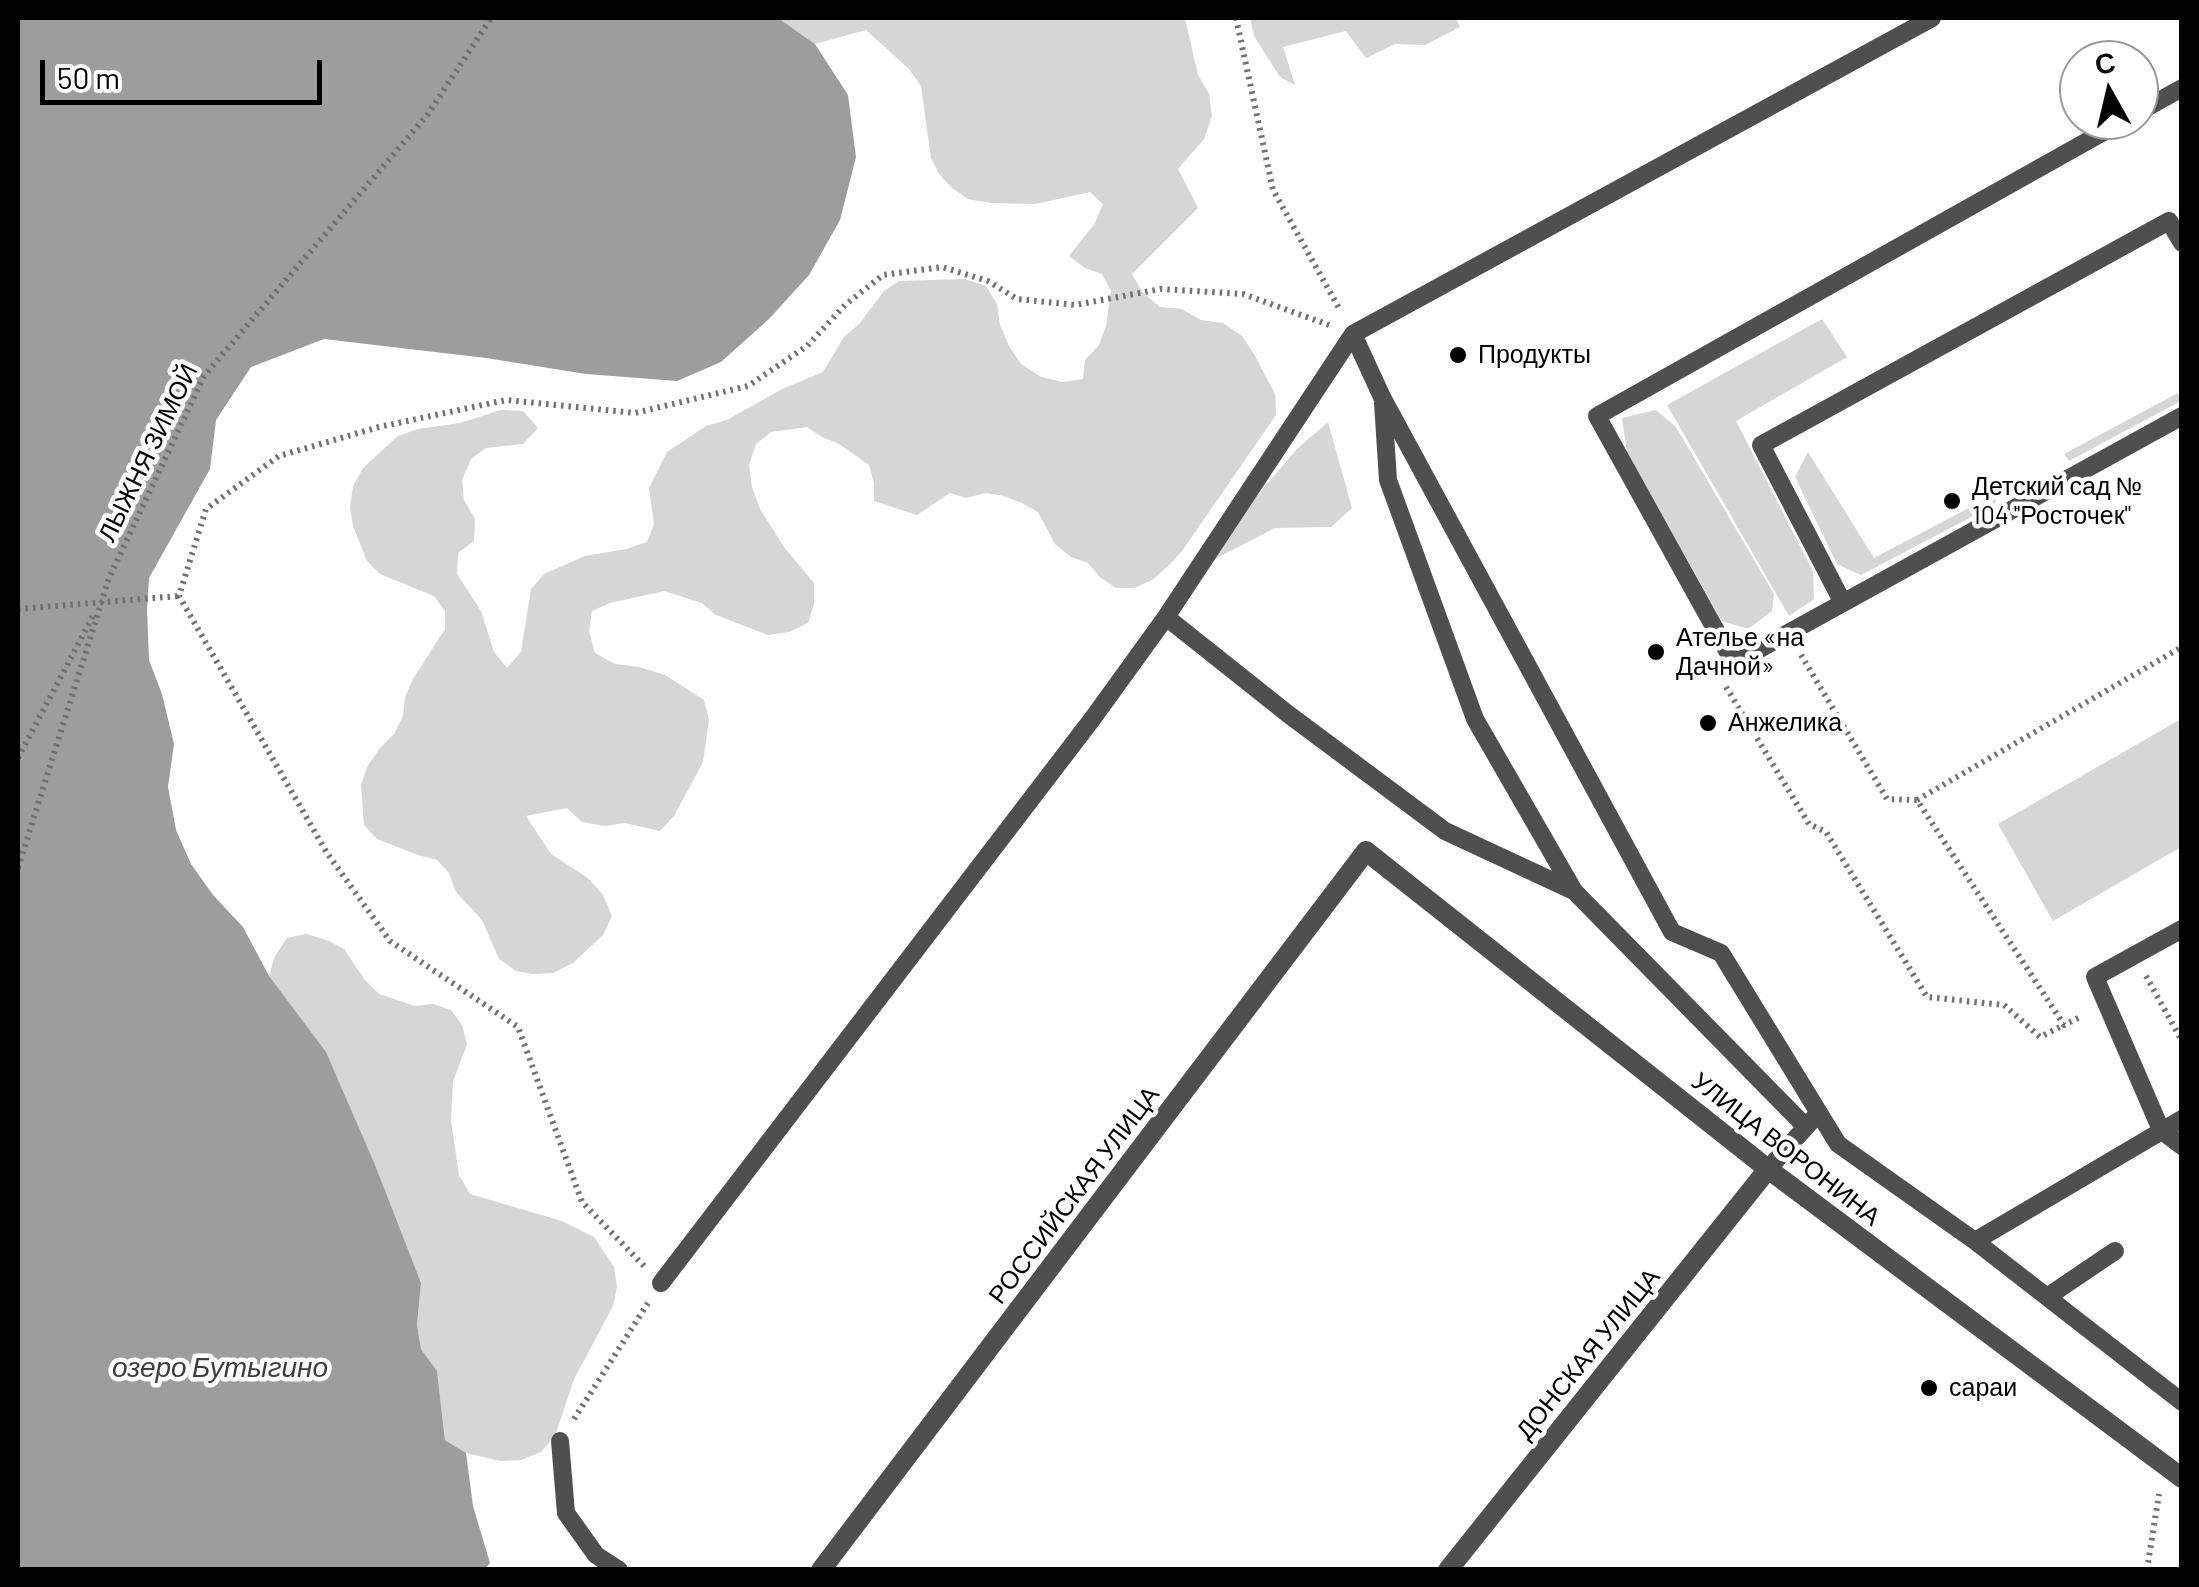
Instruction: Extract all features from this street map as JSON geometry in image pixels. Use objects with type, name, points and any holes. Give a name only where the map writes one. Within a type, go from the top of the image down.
[{"type":"street","name":"УЛИЦА ВОРОНИНА","points":[[1366,851],[1768,1170],[2182,1478]]},
{"type":"street","name":"РОССИЙСКАЯ УЛИЦА","points":[[821,1570],[1366,851]]},
{"type":"street","name":"ДОНСКАЯ УЛИЦА","points":[[1448,1570],[1768,1170]]},
{"type":"lane","points":[[661,1283],[1093,718],[1166,617],[1354,334],[1932,18]]},
{"type":"lane","points":[[2159,101],[2182,88]]},
{"type":"lane","points":[[2088,140],[1597,416],[1734,663],[2182,416]]},
{"type":"lane","points":[[1843,603],[1761,445],[2170,221],[2182,242]]},
{"type":"lane","points":[[1354,334],[1382,397],[1672,932],[1721,953],[1812,1120]]},
{"type":"lane","points":[[1382,397],[1388,480],[1475,719],[1574,892],[1838,1144],[1975,1241],[2182,1402]]},
{"type":"lane","points":[[1166,617],[1444,831],[1574,892]]},
{"type":"lane","points":[[2182,929],[2095,977],[2160,1130],[2182,1146]]},
{"type":"lane","points":[[1768,1170],[1812,1120]]},
{"type":"lane","points":[[1975,1241],[2182,1120]]},
{"type":"lane","points":[[2046,1297],[2114,1251]]},
{"type":"lane","points":[[560,1442],[566,1513],[596,1555],[619,1570]]},
{"type":"path","name":"ЛЫЖНЯ ЗИМОЙ","points":[[18,868],[109,578],[204,376],[428,114],[491,18]]},
{"type":"path","points":[[1236,18],[1273,190],[1354,334]]},
{"type":"path","points":[[560,1442],[661,1283],[582,1202],[518,1027],[390,941],[326,853],[179,596],[206,509],[279,456],[379,427],[506,400],[635,413],[748,386],[807,346],[845,305],[884,275],[942,267],[988,282],[1017,299],[1075,305],[1161,290],[1243,294],[1354,334]]},
{"type":"path","points":[[18,609],[179,596]]},
{"type":"path","points":[[18,758],[101,602]]},
{"type":"path","points":[[1787,632],[1886,799],[1917,800],[2182,646]]},
{"type":"path","points":[[1734,663],[1718,672],[1809,824],[1826,832],[1928,997],[2004,1005],[2040,1037],[2149,981]]},
{"type":"path","points":[[1917,800],[2064,1025]]},
{"type":"path","points":[[2143,970],[2182,1041]]},
{"type":"path","points":[[2147,1570],[2164,1464]]},
{"type":"shaded area","points":[[778,18],[1185,18],[1212,116],[1204,139],[1178,169],[1198,208],[1132,274],[1143,293],[1160,307],[1182,309],[1201,320],[1223,323],[1242,336],[1275,394],[1276,415],[1182,551],[1152,580],[1134,588],[1116,588],[1088,563],[1071,557],[1055,544],[1038,512],[1022,503],[986,493],[966,498],[950,493],[917,515],[874,501],[869,465],[839,444],[807,427],[771,432],[756,444],[749,465],[752,487],[760,509],[784,547],[814,583],[814,604],[808,623],[789,632],[768,635],[716,615],[702,603],[664,591],[592,611],[589,631],[595,653],[615,664],[665,675],[704,700],[709,720],[703,762],[674,816],[660,831],[625,823],[605,826],[582,822],[567,808],[526,816],[551,854],[588,878],[603,895],[612,916],[603,935],[573,963],[553,973],[516,971],[499,959],[482,920],[456,892],[449,873],[437,860],[377,839],[364,825],[361,785],[367,767],[394,734],[403,716],[405,697],[413,679],[445,629],[445,611],[434,596],[380,574],[367,561],[350,507],[353,486],[363,468],[398,436],[501,410],[523,411],[538,428],[523,444],[486,448],[471,459],[462,480],[464,500],[475,519],[474,541],[458,553],[457,574],[481,611],[494,652],[507,668],[521,652],[531,589],[544,574],[585,556],[647,542],[654,524],[649,488],[667,452],[706,426],[727,420],[782,389],[823,372],[844,337],[884,291],[899,281],[965,279],[986,286],[997,304],[1009,346],[1021,364],[1041,377],[1063,382],[1083,379],[1085,360],[1099,345],[1106,326],[1111,291],[1102,274],[1069,256],[1095,223],[1103,204],[1090,192],[1036,204],[968,199],[939,174],[931,158],[921,86],[909,69],[866,30],[815,44]]},
{"type":"shaded area","points":[[1250,18],[1456,18],[1460,27],[1425,45],[1395,44],[1366,58],[1346,31],[1283,47],[1295,85],[1280,77],[1254,36]]},
{"type":"shaded area","points":[[1822,319],[1847,357],[1736,421],[1813,571],[1814,599],[1789,616],[1667,405]]},
{"type":"shaded area","points":[[2178,393],[2181,401],[2069,461],[2064,454]]},
{"type":"shaded area","points":[[1656,410],[1676,427],[1774,594],[1772,611],[1748,629],[1722,621],[1627,453],[1622,418]]},
{"type":"shaded area","points":[[1328,422],[1352,508],[1331,527],[1275,528],[1215,559],[1245,510],[1297,449]]},
{"type":"shaded area","points":[[1808,452],[1874,558],[2001,491],[1994,505],[1861,575],[1837,564],[1795,477]]},
{"type":"shaded area","points":[[2181,719],[2181,847],[2053,921],[1998,824]]},
{"type":"shaded area","points":[[306,934],[344,949],[379,994],[415,1006],[433,1004],[451,1010],[462,1025],[467,1044],[453,1082],[451,1121],[459,1175],[470,1194],[562,1221],[594,1237],[614,1267],[617,1287],[613,1306],[574,1379],[555,1436],[541,1452],[521,1460],[500,1461],[466,1453],[445,1440],[437,1371],[421,1349],[417,1325],[421,1282],[269,976],[275,956],[287,938]]},
{"type":"water","name":"озеро Бутыгино","points":[[18,18],[778,18],[815,44],[848,95],[856,157],[840,220],[809,275],[769,319],[721,362],[677,381],[586,374],[324,339],[251,367],[216,420],[210,469],[149,578],[149,660],[174,744],[168,787],[176,830],[191,864],[243,927],[269,976],[326,1052],[375,1165],[421,1283],[417,1325],[421,1349],[437,1371],[445,1440],[466,1453],[473,1506],[490,1563],[485,1569],[18,1569]]},
{"type":"place","name":"Продукты","points":[[1458,355]]},
{"type":"place","name":"Детский сад № 104 \"Росточек\"","points":[[1952,501]]},
{"type":"place","name":"Ателье «на Дачной»","points":[[1656,652]]},
{"type":"place","name":"Анжелика","points":[[1708,723]]},
{"type":"place","name":"сараи","points":[[1929,1388]]}]
